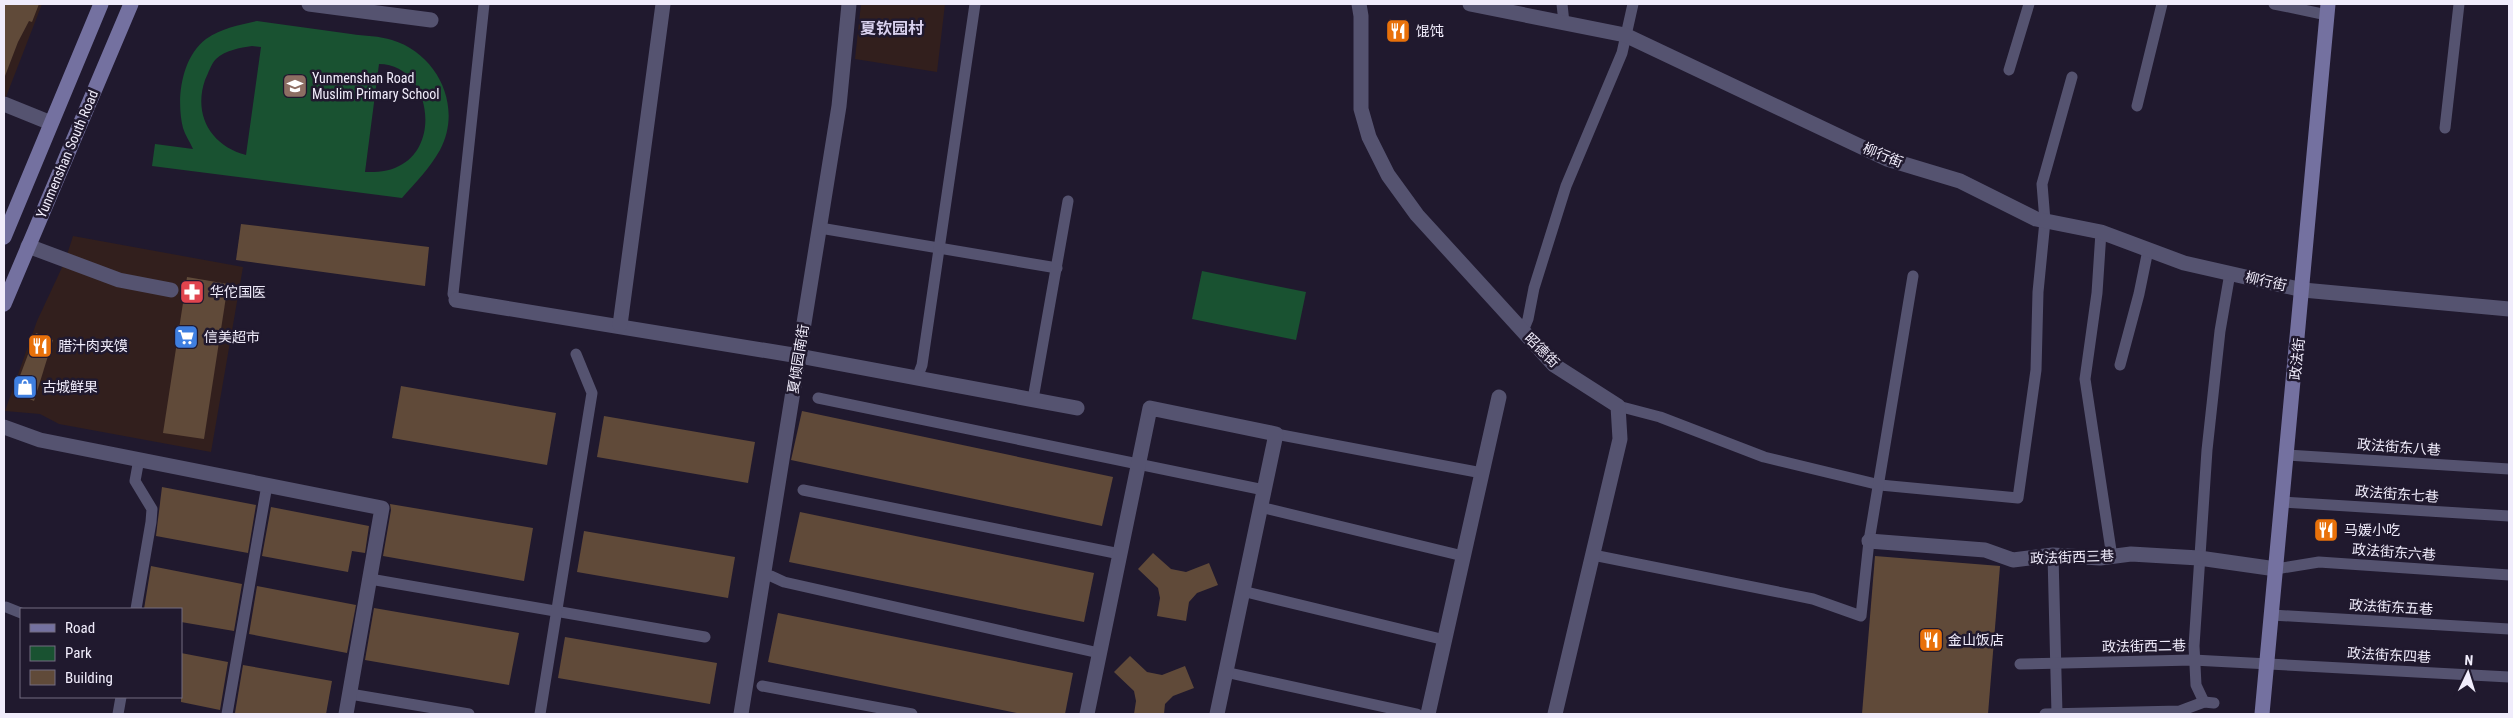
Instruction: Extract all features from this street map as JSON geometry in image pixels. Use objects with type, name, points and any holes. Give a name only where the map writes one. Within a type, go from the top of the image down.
[{"type":"street","name":"Yunmenshan South Road","points":[[6,228],[100,4]]},
{"type":"street","name":"Yunmenshan South Road","points":[[4,304],[131,4]]},
{"type":"street","points":[[309,4],[431,20]]},
{"type":"street","points":[[620,325],[663,4]]},
{"type":"street","name":"夏倾园南街","points":[[741,714],[839,106],[849,4]]},
{"type":"street","name":"昭德街","points":[[1359,4],[1361,16],[1361,109],[1369,137],[1388,175],[1417,215],[1554,365],[1618,406]]},
{"type":"street","name":"柳行街","points":[[1470,4],[1624,35],[1887,159],[1960,181],[2036,219],[2101,232],[2184,263],[2303,290],[2509,308]]},
{"type":"street","name":"政法街","points":[[2262,714],[2303,290],[2327,9]]},
{"type":"street","points":[[4,104],[51,124]]},
{"type":"street","points":[[28,246],[120,280],[171,290]]},
{"type":"street","points":[[456,300],[620,325],[799,356],[1077,408]]},
{"type":"street","points":[[1428,714],[1499,397]]},
{"type":"street","points":[[1555,714],[1620,438],[1618,406]]},
{"type":"street","points":[[1087,714],[1150,408],[1276,434],[1217,714]]},
{"type":"street","points":[[4,427],[40,440],[382,508],[346,714]]},
{"type":"street","name":"政法街西三巷","points":[[1869,541],[1985,550],[2013,560],[2053,555],[2100,558],[2131,554],[2199,558],[2276,569]]},
{"type":"lane","points":[[456,300],[452,294],[484,4]]},
{"type":"lane","points":[[917,378],[922,365],[975,4]]},
{"type":"lane","points":[[1562,4],[1564,23]]},
{"type":"lane","points":[[1523,331],[1528,319],[1534,288],[1566,186],[1622,53],[1624,35],[1633,4]]},
{"type":"lane","points":[[2009,70],[2029,4]]},
{"type":"lane","points":[[2137,106],[2162,4]]},
{"type":"lane","points":[[2274,4],[2327,9]]},
{"type":"lane","points":[[2445,128],[2459,4]]},
{"type":"lane","points":[[1618,406],[1660,417],[1764,457],[1880,485],[2018,498],[2036,370],[2038,292],[2046,221],[2042,184],[2072,77]]},
{"type":"lane","points":[[1033,399],[1068,201]]},
{"type":"lane","points":[[820,228],[1057,268]]},
{"type":"lane","points":[[2101,232],[2097,293],[2085,379],[2112,557]]},
{"type":"lane","points":[[2120,365],[2139,294],[2148,250]]},
{"type":"lane","points":[[2045,714],[2180,711],[2209,702],[2196,685],[2193,660],[2207,450],[2220,331],[2230,273]]},
{"type":"lane","points":[[1593,555],[1813,599],[1861,616],[1869,541],[1880,485],[1913,276]]},
{"type":"lane","points":[[540,714],[592,393],[576,354]]},
{"type":"lane","points":[[818,398],[1264,490]]},
{"type":"lane","points":[[1276,434],[1482,472]]},
{"type":"lane","name":"政法街东八巷","points":[[2287,455],[2509,469]]},
{"type":"lane","points":[[136,608],[152,522],[152,509],[135,481],[139,459]]},
{"type":"lane","points":[[227,714],[267,485]]},
{"type":"lane","points":[[803,490],[1120,554]]},
{"type":"lane","name":"政法街东七巷","points":[[2283,502],[2509,516]]},
{"type":"lane","points":[[1260,508],[1463,556]]},
{"type":"lane","points":[[2053,555],[2057,714]]},
{"type":"lane","name":"政法街东六巷","points":[[2276,569],[2319,562],[2509,575]]},
{"type":"lane","points":[[771,576],[784,582],[1099,653]]},
{"type":"lane","points":[[370,579],[705,637]]},
{"type":"lane","points":[[1242,591],[1445,640]]},
{"type":"lane","points":[[6,608],[20,613]]},
{"type":"lane","name":"政法街东五巷","points":[[2272,615],[2509,629]]},
{"type":"lane","name":"政法街西二巷","points":[[2020,664],[2193,660],[2267,664]]},
{"type":"lane","name":"政法街东四巷","points":[[2267,664],[2509,677]]},
{"type":"lane","points":[[1225,672],[1417,714]]},
{"type":"lane","points":[[762,686],[912,714]]},
{"type":"lane","points":[[350,694],[469,714]]},
{"type":"lane","points":[[118,714],[121,698]]},
{"type":"shaded area","points":[[4,4],[42,4],[4,102]]},
{"type":"shaded area","points":[[861,4],[945,4],[937,72],[855,59]]},
{"type":"shaded area","name":"信美超市","points":[[73,236],[243,267],[211,452],[59,424],[40,414],[5,411],[37,321],[65,261]]},
{"type":"green space","points":[[257,21],[392,40],[408,47],[422,57],[433,70],[442,84],[447,100],[449,117],[446,134],[440,150],[432,163],[402,198],[152,166],[155,144],[193,149],[183,128],[180,105],[182,80],[191,57],[198,47],[206,39],[218,32]],"holes":[[[252,46],[261,47],[246,155],[234,151],[214,137],[203,117],[201,105],[205,80],[216,59],[228,51]],[[379,64],[396,68],[409,77],[419,91],[424,107],[425,124],[421,141],[413,156],[391,169],[365,172]]]},
{"type":"green space","points":[[1202,271],[1306,292],[1296,340],[1192,319]]},
{"type":"building","points":[[4,4],[39,4],[32,22],[29,21],[18,42],[5,76]]},
{"type":"building","points":[[241,224],[429,247],[425,286],[236,260]]},
{"type":"building","points":[[187,277],[228,284],[204,439],[163,433]]},
{"type":"building","points":[[36,333],[53,340],[34,401],[14,392]]},
{"type":"building","points":[[401,386],[556,413],[547,465],[392,438]]},
{"type":"building","points":[[802,411],[1113,477],[1102,526],[791,460]]},
{"type":"building","points":[[604,416],[755,442],[748,483],[597,457]]},
{"type":"building","points":[[162,487],[256,505],[248,553],[156,536]]},
{"type":"building","points":[[390,504],[533,528],[524,581],[383,556],[391,510]]},
{"type":"building","points":[[271,507],[369,526],[365,553],[352,551],[348,572],[262,556]]},
{"type":"building","points":[[800,512],[1094,573],[1084,622],[789,562]]},
{"type":"building","points":[[584,531],[735,557],[728,598],[577,572]]},
{"type":"building","points":[[1153,553],[1171,569],[1186,572],[1209,563],[1218,585],[1197,593],[1189,602],[1186,621],[1157,616],[1160,598],[1158,588],[1138,569]]},
{"type":"building","name":"金山饭店","points":[[1875,556],[2000,566],[1988,714],[1862,714]]},
{"type":"building","points":[[151,566],[242,584],[234,631],[182,622],[182,608],[144,608]]},
{"type":"building","points":[[257,586],[356,605],[347,653],[249,634]]},
{"type":"building","points":[[374,608],[519,633],[509,685],[365,660]]},
{"type":"building","points":[[778,613],[1073,673],[1065,714],[1022,714],[768,662]]},
{"type":"building","points":[[565,637],[717,663],[710,704],[558,678]]},
{"type":"building","points":[[182,653],[228,662],[220,710],[181,702]]},
{"type":"building","points":[[1130,656],[1147,672],[1162,675],[1185,666],[1194,688],[1173,696],[1165,704],[1164,714],[1134,714],[1136,701],[1134,691],[1114,672]]},
{"type":"building","points":[[243,665],[332,681],[326,714],[235,713]]},
{"type":"place","name":"馄饨","points":[[1398,31]]},
{"type":"place","name":"Yunmenshan Road Muslim Primary School","points":[[295,86]]},
{"type":"place","name":"华佗国医","points":[[192,292]]},
{"type":"place","name":"信美超市","points":[[186,337]]},
{"type":"place","name":"腊汁肉夹馍","points":[[40,346]]},
{"type":"place","name":"古城鲜果","points":[[25,387]]},
{"type":"place","name":"马媛小吃","points":[[2326,530]]},
{"type":"place","name":"金山饭店","points":[[1931,640]]},
{"type":"district","name":"夏钦园村","points":[[892,28]]}]
